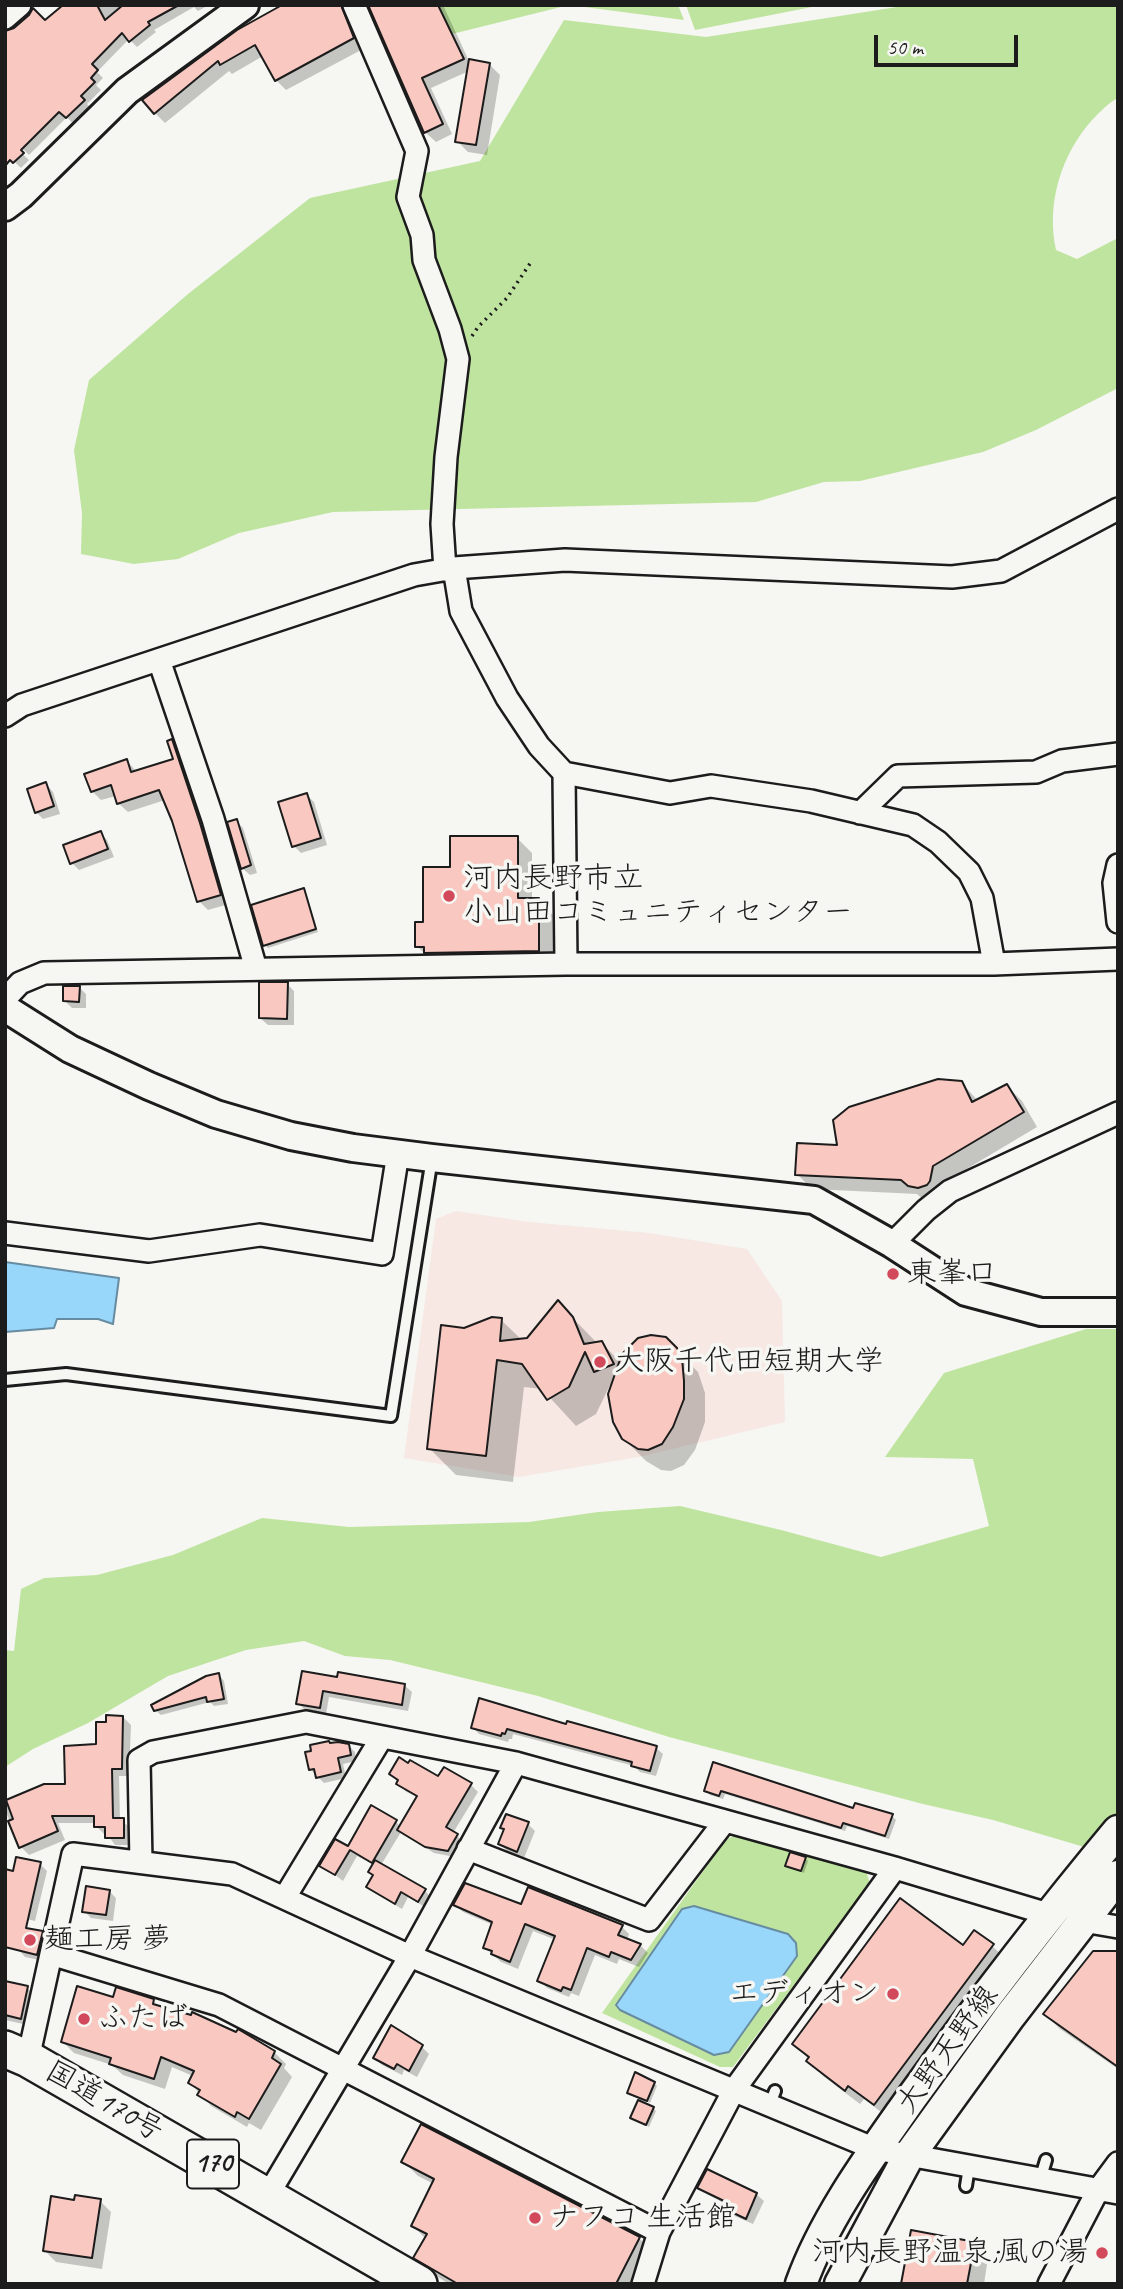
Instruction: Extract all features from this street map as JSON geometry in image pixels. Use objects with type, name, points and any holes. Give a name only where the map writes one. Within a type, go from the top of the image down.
[{"type":"highway","name":"国道170号","points":[[17,2054],[207,2169],[268,2195],[419,2284]]},
{"type":"main road","name":"大野天野線","points":[[801,2284],[812,2252],[875,2149],[1048,1914],[1118,1831]]},
{"type":"main road","name":"大野天野線","points":[[840,2284],[908,2157],[1010,2015],[1118,1876]]},
{"type":"street","points":[[5,18],[20,5]]},
{"type":"street","points":[[11,194],[127,91],[245,5]]},
{"type":"street","points":[[354,5],[417,151],[408,197],[422,235],[424,260],[450,329],[458,359],[442,524],[449,569],[461,611],[507,698],[539,746],[564,773],[670,793],[711,786],[811,801],[913,825],[938,842],[969,872],[982,898],[994,964]]},
{"type":"street","points":[[5,716],[22,705],[414,575],[449,569],[565,560],[952,577],[977,575],[1001,571],[1118,509]]},
{"type":"street","points":[[159,660],[213,819],[256,969]]},
{"type":"street","points":[[860,813],[898,776],[1036,772],[1062,761],[1118,754]]},
{"type":"street","points":[[564,773],[566,964]]},
{"type":"street","points":[[1118,865],[1114,883],[1118,922]]},
{"type":"street","points":[[5,999],[20,983],[44,973],[566,964],[994,964],[1118,959]]},
{"type":"street","points":[[5,1008],[70,1049],[149,1087],[216,1114],[291,1136],[432,1158],[814,1200],[892,1244],[966,1292],[1041,1312],[1118,1312]]},
{"type":"street","points":[[892,1244],[926,1209],[950,1191],[1118,1114]]},
{"type":"street","points":[[5,1233],[149,1251],[260,1235],[382,1254],[398,1153]]},
{"type":"street","points":[[141,1862],[139,1760],[153,1752],[306,1721],[516,1763],[895,1868],[1048,1914]]},
{"type":"street","points":[[285,1897],[382,1737]]},
{"type":"street","points":[[268,2195],[410,1956],[516,1763]]},
{"type":"street","points":[[468,1849],[649,1920],[725,1821]]},
{"type":"street","points":[[17,2054],[39,1977],[51,1954],[73,1854],[141,1862],[232,1874],[410,1956],[734,2090],[773,2097],[875,2149],[968,2177],[1043,2170],[1108,2192]]},
{"type":"street","points":[[643,2284],[659,2232],[734,2090],[895,1868]]},
{"type":"street","points":[[1083,1921],[1118,1927]]},
{"type":"street","points":[[51,1954],[219,2005],[659,2232]]},
{"type":"street","points":[[1049,2284],[1108,2192],[1118,2163]]},
{"type":"lane","points":[[5,1380],[66,1374],[391,1416],[432,1158]]},
{"type":"path","points":[[458,359],[478,327],[507,298],[531,262]]},
{"type":"shaded area","name":"大阪千代田短期大学","points":[[456,1211],[529,1222],[649,1233],[747,1249],[782,1301],[785,1422],[639,1457],[519,1477],[404,1458],[436,1219]]},
{"type":"green space","points":[[439,5],[569,5],[452,34]]},
{"type":"green space","points":[[569,5],[678,5],[684,20]]},
{"type":"green space","points":[[686,5],[822,5],[695,30]]},
{"type":"green space","points":[[898,5],[1118,5],[1118,98],[1093,119],[1072,148],[1059,180],[1053,233],[1056,250],[1077,259],[1118,238],[1118,388],[1036,430],[983,452],[860,481],[824,482],[756,502],[333,512],[239,533],[178,559],[134,564],[81,554],[82,513],[74,450],[89,380],[188,294],[310,198],[480,161],[564,20],[706,37]]},
{"type":"green space","points":[[1086,1329],[1118,1329],[1118,1857],[993,1820],[669,1737],[538,1696],[390,1660],[345,1656],[304,1641],[246,1650],[168,1676],[5,1767],[5,1650],[14,1651],[21,1589],[44,1578],[97,1575],[173,1555],[262,1518],[349,1527],[529,1522],[598,1512],[680,1506],[881,1557],[989,1526],[973,1459],[885,1457],[944,1373]]},
{"type":"green space","points":[[739,1834],[866,1871],[871,1887],[834,1931],[733,2067],[720,2067],[602,2013],[726,1839]]},
{"type":"water","points":[[5,1262],[119,1278],[113,1324],[98,1319],[57,1319],[54,1328],[5,1332]]},
{"type":"water","points":[[694,1906],[788,1934],[796,1943],[797,1956],[729,2052],[714,2055],[620,2010],[616,2005],[682,1909]]},
{"type":"building","points":[[63,5],[97,5],[105,20],[123,5],[179,5],[148,22],[150,25],[129,42],[122,33],[92,64],[98,70],[91,78],[95,82],[81,96],[85,100],[66,118],[59,112],[21,150],[24,153],[13,163],[10,160],[5,166],[5,31],[14,28],[33,8],[45,20]]},
{"type":"building","points":[[282,5],[341,5],[354,38],[275,81],[255,45],[220,65],[218,61],[154,114],[142,100],[237,30]]},
{"type":"building","points":[[368,5],[438,5],[464,59],[422,78],[443,124],[424,133]]},
{"type":"building","points":[[469,59],[490,63],[476,145],[455,142]]},
{"type":"building","points":[[172,739],[221,895],[197,902],[172,821],[159,790],[117,804],[111,785],[91,792],[84,774],[127,759],[131,772],[173,759],[167,741]]},
{"type":"building","points":[[46,782],[54,806],[35,813],[27,789]]},
{"type":"building","points":[[307,793],[321,838],[292,847],[278,802]]},
{"type":"building","points":[[237,819],[251,865],[241,869],[227,822]]},
{"type":"building","points":[[101,831],[108,849],[70,864],[63,845]]},
{"type":"building","name":"河内長野市立 小山田コミュニティセンター","points":[[450,836],[518,836],[518,898],[539,898],[539,951],[424,953],[424,947],[415,947],[415,922],[423,922],[423,867],[450,867]]},
{"type":"building","points":[[304,888],[316,929],[263,946],[251,905]]},
{"type":"building","points":[[259,982],[288,982],[287,1019],[259,1018]]},
{"type":"building","points":[[63,986],[80,986],[79,1002],[63,1001]]},
{"type":"building","points":[[938,1079],[962,1081],[972,1102],[1007,1084],[1024,1112],[933,1166],[930,1181],[918,1188],[908,1186],[901,1180],[795,1175],[797,1143],[837,1145],[833,1120],[849,1107]]},
{"type":"building","points":[[558,1300],[573,1317],[584,1344],[602,1341],[614,1364],[594,1372],[585,1352],[569,1387],[547,1400],[522,1364],[497,1360],[486,1456],[427,1449],[441,1325],[464,1328],[492,1317],[502,1318],[500,1341],[527,1338]]},
{"type":"building","points":[[651,1335],[666,1337],[677,1348],[682,1358],[684,1399],[673,1427],[662,1444],[648,1450],[638,1449],[622,1439],[613,1422],[608,1394],[622,1354],[638,1338]]},
{"type":"building","points":[[302,1671],[337,1677],[338,1672],[405,1684],[402,1705],[323,1691],[320,1708],[296,1704]]},
{"type":"building","points":[[219,1673],[224,1699],[207,1702],[206,1697],[154,1711],[151,1705],[206,1676]]},
{"type":"building","points":[[479,1698],[566,1724],[567,1721],[657,1746],[650,1771],[631,1766],[632,1762],[507,1729],[501,1736],[471,1728]]},
{"type":"building","points":[[106,1715],[123,1716],[122,1769],[112,1769],[113,1818],[124,1818],[124,1838],[105,1838],[105,1827],[94,1827],[94,1816],[52,1816],[58,1831],[19,1848],[8,1821],[13,1819],[6,1800],[44,1784],[65,1784],[64,1746],[96,1744],[96,1722],[106,1722]]},
{"type":"building","points":[[329,1741],[349,1744],[351,1755],[338,1758],[341,1772],[316,1778],[314,1769],[309,1770],[305,1752],[311,1751],[310,1745]]},
{"type":"building","points":[[399,1757],[408,1763],[410,1760],[438,1776],[444,1767],[472,1783],[446,1827],[458,1834],[448,1851],[425,1847],[397,1830],[417,1796],[396,1784],[398,1780],[389,1774]]},
{"type":"building","points":[[713,1762],[853,1808],[855,1803],[893,1814],[885,1836],[843,1823],[841,1828],[721,1791],[719,1796],[704,1791]]},
{"type":"building","points":[[371,1805],[397,1820],[372,1863],[350,1850],[335,1875],[319,1866],[335,1839],[348,1846]]},
{"type":"building","points":[[506,1814],[529,1822],[517,1852],[498,1844],[504,1829],[500,1828]]},
{"type":"building","points":[[790,1852],[806,1857],[801,1871],[785,1866]]},
{"type":"building","points":[[16,1857],[41,1862],[26,1928],[43,1931],[37,1955],[5,1947],[5,1869],[13,1871]]},
{"type":"building","points":[[375,1860],[426,1889],[418,1902],[401,1892],[395,1904],[366,1887],[373,1875],[368,1872]]},
{"type":"building","points":[[465,1883],[521,1904],[528,1887],[623,1925],[618,1935],[641,1944],[631,1960],[611,1952],[609,1957],[587,1948],[571,1990],[563,1987],[561,1991],[537,1981],[555,1936],[525,1924],[510,1962],[491,1954],[492,1951],[483,1948],[492,1922],[453,1905]]},
{"type":"building","points":[[86,1886],[110,1890],[106,1915],[82,1912]]},
{"type":"building","name":"エディオン","points":[[900,1898],[963,1945],[974,1930],[994,1944],[874,2105],[848,2086],[845,2091],[806,2061],[809,2057],[792,2044]]},
{"type":"building","points":[[1093,1951],[1118,1951],[1118,2067],[1043,2014]]},
{"type":"building","points":[[5,1981],[28,1986],[21,2019],[5,2015]]},
{"type":"building","points":[[77,1986],[113,1997],[116,1987],[154,1999],[153,2004],[191,2015],[192,2012],[236,2032],[238,2029],[275,2051],[272,2058],[281,2064],[249,2119],[237,2112],[235,2117],[197,2095],[200,2090],[188,2083],[194,2071],[161,2057],[154,2079],[109,2064],[111,2058],[61,2042]]},
{"type":"building","points":[[391,2025],[423,2045],[409,2071],[397,2064],[394,2069],[373,2058]]},
{"type":"building","points":[[635,2072],[655,2082],[647,2101],[627,2093]]},
{"type":"building","points":[[638,2100],[654,2107],[646,2125],[630,2118]]},
{"type":"building","name":"ナフコ 生活館","points":[[421,2124],[640,2237],[616,2284],[458,2284],[413,2258],[427,2234],[411,2226],[434,2179],[401,2162]]},
{"type":"building","points":[[707,2169],[757,2193],[746,2219],[721,2207],[724,2201],[697,2188]]},
{"type":"building","points":[[75,2195],[101,2199],[92,2258],[43,2251],[51,2196],[74,2200]]},
{"type":"building","points":[[911,2230],[975,2242],[967,2284],[901,2284]]},
{"type":"place","name":"河内長野市立 小山田コミュニティセンター","points":[[449,896]]},
{"type":"place","name":"東峯口","points":[[893,1274]]},
{"type":"place","name":"大阪千代田短期大学","points":[[600,1362]]},
{"type":"place","name":"麺工房 夢","points":[[30,1940]]},
{"type":"place","name":"エディオン","points":[[893,1994]]},
{"type":"place","name":"ふたば","points":[[84,2019]]},
{"type":"place","name":"ナフコ 生活館","points":[[535,2218]]},
{"type":"place","name":"河内長野温泉;風の湯","points":[[1102,2253]]}]
